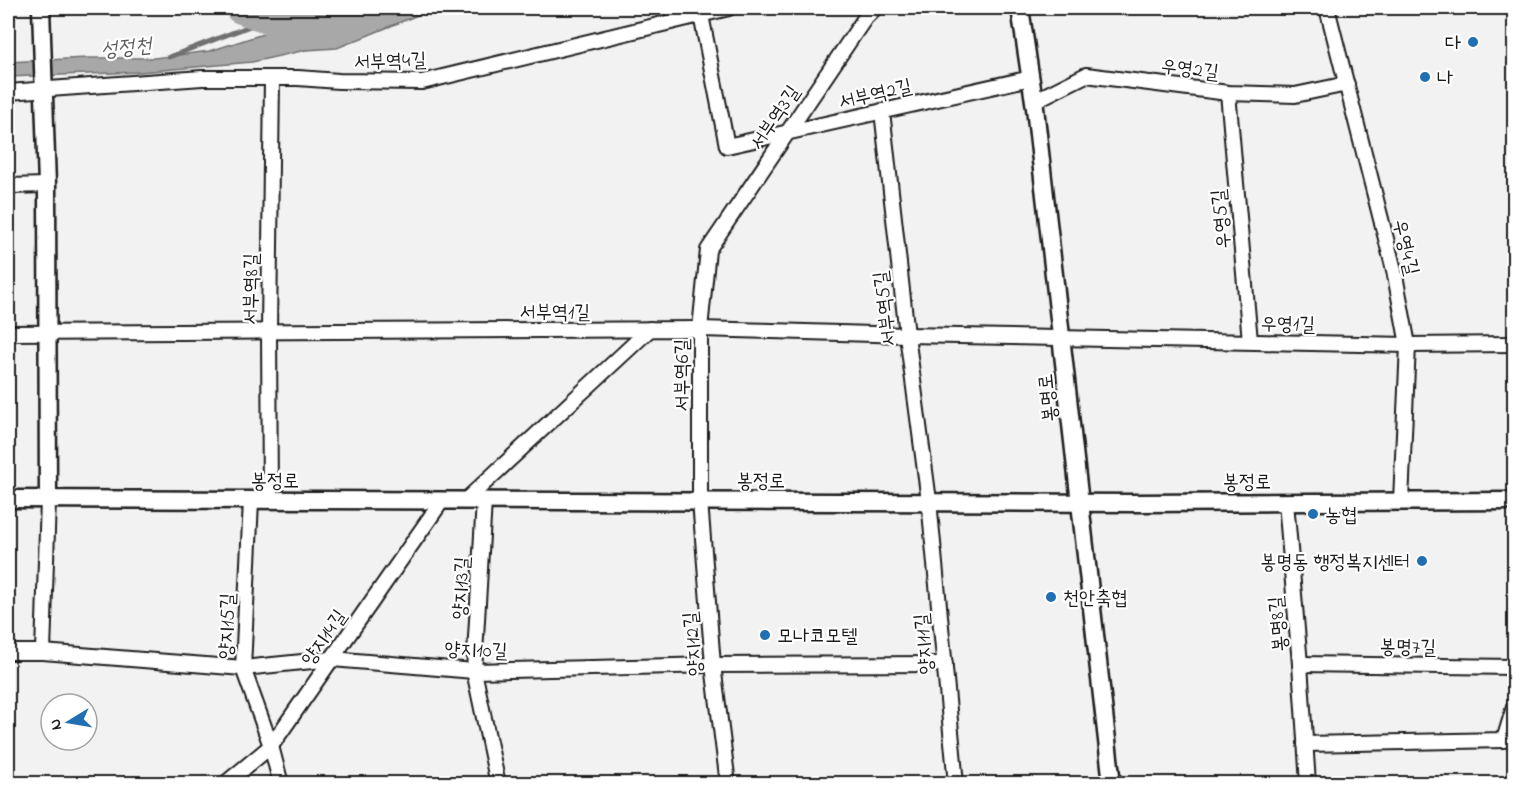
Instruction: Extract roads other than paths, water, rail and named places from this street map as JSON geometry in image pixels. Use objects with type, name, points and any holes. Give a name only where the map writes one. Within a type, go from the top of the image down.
[{"type":"street","points":[[41,8],[45,88],[48,333],[48,500],[43,652]]},
{"type":"street","name":"서부역4길","points":[[8,92],[202,78],[422,82],[729,8]]},
{"type":"street","name":"서부역3길","points":[[708,250],[786,132],[865,18],[875,8]]},
{"type":"street","name":"봉명로","points":[[1020,8],[1034,101],[1112,783]]},
{"type":"street","name":"우영4길","points":[[1327,8],[1394,270],[1408,345],[1401,501]]},
{"type":"street","name":"서부역2길","points":[[701,15],[727,146],[1030,78]]},
{"type":"street","name":"우영2길","points":[[1034,101],[1086,75],[1228,93],[1295,95],[1347,84]]},
{"type":"street","name":"서부역8길","points":[[270,500],[272,78]]},
{"type":"street","name":"우영5길","points":[[1228,93],[1250,341]]},
{"type":"street","name":"서부역5길","points":[[882,111],[907,335],[930,501]]},
{"type":"street","points":[[8,186],[47,185]]},
{"type":"street","name":"서부역6길","points":[[700,501],[700,329],[708,250]]},
{"type":"street","name":"서부역1길","points":[[8,333],[700,329],[1061,337]]},
{"type":"street","points":[[465,501],[650,330]]},
{"type":"street","name":"우영1길","points":[[1061,337],[1408,345],[1515,344]]},
{"type":"street","name":"봉정로","points":[[8,500],[1515,501]]},
{"type":"street","name":"양지15길","points":[[251,501],[243,668],[271,746],[281,783]]},
{"type":"street","name":"양지13길","points":[[484,501],[474,671],[498,783]]},
{"type":"street","name":"양지12길","points":[[700,501],[712,665],[728,783]]},
{"type":"street","name":"양지11길","points":[[930,501],[956,783]]},
{"type":"street","name":"양지14길","points":[[225,783],[271,746],[441,502]]},
{"type":"street","name":"봉명8길","points":[[1286,502],[1308,783]]},
{"type":"street","name":"양지10길","points":[[8,652],[43,652],[243,668],[332,659],[474,671],[712,665],[945,664]]},
{"type":"street","name":"봉명7길","points":[[1300,664],[1515,667]]},
{"type":"street","points":[[1305,744],[1504,740],[1515,706]]},
{"type":"waterway","name":"성정천","points":[[241,8],[278,21],[313,25],[375,8]]},
{"type":"waterway","name":"성정천","points":[[169,57],[250,26],[277,26]]},
{"type":"place","name":"다","points":[[1473,42]]},
{"type":"place","name":"나","points":[[1425,77]]},
{"type":"place","name":"농협","points":[[1313,514]]},
{"type":"place","name":"봉명동 행정복지센터","points":[[1422,561]]},
{"type":"place","name":"천안축협","points":[[1051,597]]},
{"type":"place","name":"모나코모텔","points":[[765,635]]}]
